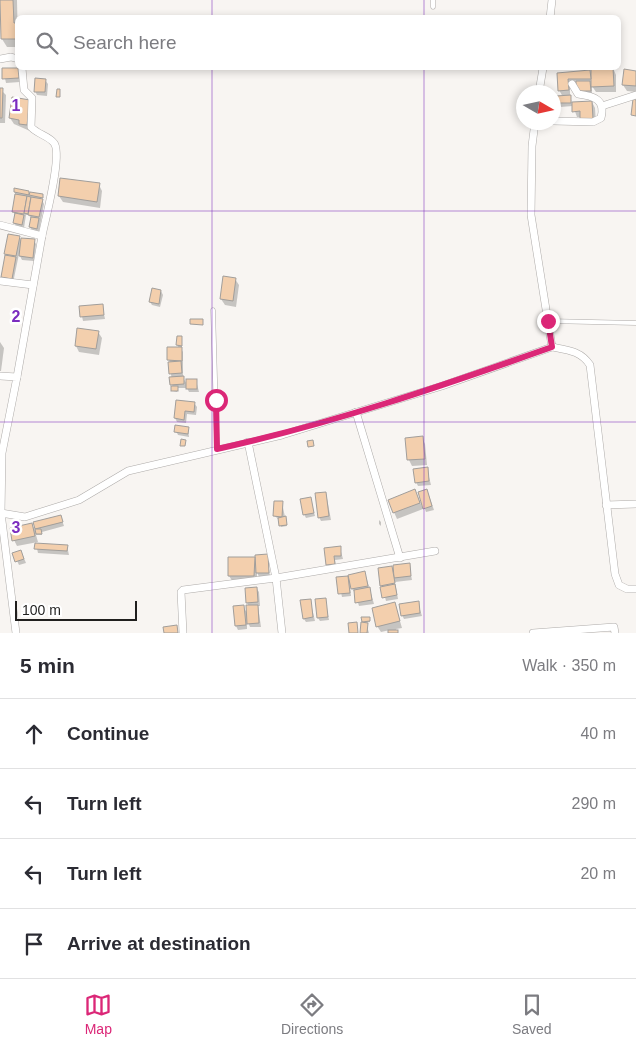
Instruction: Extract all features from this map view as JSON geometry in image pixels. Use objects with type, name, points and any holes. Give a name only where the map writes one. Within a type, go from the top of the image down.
[{"type":"street","points":[[550,15],[552,0]]},
{"type":"street","points":[[0,59],[15,58]]},
{"type":"street","points":[[16,633],[1,513],[2,453],[56,164],[54,142],[31,127],[32,98],[24,90],[22,70]]},
{"type":"street","points":[[540,85],[543,70]]},
{"type":"street","points":[[561,121],[598,120],[601,118],[602,106],[594,97],[578,94],[572,84]]},
{"type":"street","points":[[602,106],[636,95]]},
{"type":"street","points":[[534,130],[531,215],[552,347]]},
{"type":"street","points":[[0,226],[42,236]]},
{"type":"street","points":[[0,281],[33,285]]},
{"type":"street","points":[[1,513],[25,517],[79,500],[128,471],[282,435],[442,386],[552,347],[573,351],[584,357],[590,365],[606,504],[618,585],[627,589],[636,589]]},
{"type":"street","points":[[0,376],[17,378]]},
{"type":"street","points":[[356,412],[400,558]]},
{"type":"street","points":[[248,442],[276,578],[282,633]]},
{"type":"street","points":[[606,504],[636,504]]},
{"type":"street","points":[[182,633],[180,592],[183,590],[276,578],[435,551]]},
{"type":"street","points":[[533,633],[614,627],[615,633]]},
{"type":"lane","points":[[433,0],[433,7]]},
{"type":"lane","points":[[213,310],[217,449]]},
{"type":"lane","points":[[548,321],[636,323]]},
{"type":"building","points":[[0,0],[13,0],[15,39],[1,39]]},
{"type":"building","points":[[2,68],[15,68],[15,70],[18,70],[19,78],[2,79]]},
{"type":"building","points":[[624,69],[636,71],[636,86],[622,85]]},
{"type":"building","points":[[590,70],[591,79],[568,79],[569,90],[561,91],[561,85],[558,85],[557,73]]},
{"type":"building","points":[[591,70],[613,70],[614,86],[591,87]]},
{"type":"building","points":[[35,78],[46,79],[45,92],[34,92]]},
{"type":"building","points":[[576,81],[590,81],[591,91],[576,91]]},
{"type":"building","points":[[0,88],[3,88],[2,118],[0,118]]},
{"type":"building","points":[[57,89],[60,89],[60,97],[56,97]]},
{"type":"building","points":[[571,95],[571,103],[561,103],[561,96]]},
{"type":"building","points":[[12,97],[30,100],[27,125],[19,124],[19,120],[9,118]]},
{"type":"building","points":[[633,99],[636,100],[636,116],[631,115]]},
{"type":"building","points":[[592,101],[593,119],[580,119],[580,111],[572,112],[572,102]]},
{"type":"building","points":[[60,178],[100,183],[97,202],[58,196]]},
{"type":"building","points":[[14,188],[29,191],[29,195],[14,192]]},
{"type":"building","points":[[30,192],[43,194],[43,198],[29,195]]},
{"type":"building","points":[[15,194],[27,196],[24,214],[12,212]]},
{"type":"building","points":[[27,196],[31,197],[28,214],[24,213]]},
{"type":"building","points":[[31,197],[43,199],[39,217],[28,215]]},
{"type":"building","points":[[15,213],[24,215],[22,225],[13,223]]},
{"type":"building","points":[[31,217],[39,218],[37,229],[29,227]]},
{"type":"building","points":[[8,234],[20,236],[16,256],[4,254]]},
{"type":"building","points":[[21,238],[35,239],[33,258],[19,256]]},
{"type":"building","points":[[5,255],[16,257],[12,279],[1,277]]},
{"type":"building","points":[[223,276],[236,278],[233,301],[220,299]]},
{"type":"building","points":[[152,288],[161,290],[159,304],[149,302]]},
{"type":"building","points":[[103,304],[104,315],[80,317],[79,306]]},
{"type":"building","points":[[190,319],[203,319],[203,325],[190,324]]},
{"type":"building","points":[[77,328],[99,331],[96,349],[75,346]]},
{"type":"building","points":[[177,336],[182,336],[182,346],[176,345]]},
{"type":"building","points":[[167,347],[182,347],[182,361],[167,360]]},
{"type":"building","points":[[181,361],[182,373],[169,374],[168,362]]},
{"type":"building","points":[[184,376],[184,384],[170,385],[169,377]]},
{"type":"building","points":[[186,379],[197,379],[197,389],[186,389]]},
{"type":"building","points":[[171,386],[178,386],[178,391],[171,391]]},
{"type":"building","points":[[176,400],[195,402],[194,412],[185,411],[184,420],[174,418]]},
{"type":"building","points":[[175,425],[189,427],[188,434],[174,432]]},
{"type":"building","points":[[423,436],[425,459],[407,460],[405,438]]},
{"type":"building","points":[[181,439],[186,440],[185,446],[180,446]]},
{"type":"building","points":[[313,440],[314,446],[308,447],[307,441]]},
{"type":"building","points":[[428,467],[429,481],[415,483],[413,469]]},
{"type":"building","points":[[415,489],[420,503],[393,513],[388,500]]},
{"type":"building","points":[[427,489],[432,506],[423,509],[418,492]]},
{"type":"building","points":[[326,492],[329,516],[318,518],[315,493]]},
{"type":"building","points":[[311,497],[314,513],[303,515],[300,499]]},
{"type":"building","points":[[274,501],[283,501],[282,517],[273,516]]},
{"type":"building","points":[[61,515],[63,522],[35,529],[33,522]]},
{"type":"building","points":[[286,516],[287,525],[279,526],[278,518]]},
{"type":"building","points":[[32,523],[35,536],[12,541],[10,528]]},
{"type":"building","points":[[35,529],[41,529],[42,534],[36,534]]},
{"type":"building","points":[[35,543],[68,545],[67,551],[34,549]]},
{"type":"building","points":[[341,546],[341,556],[334,556],[335,564],[326,565],[324,548]]},
{"type":"building","points":[[21,550],[24,559],[15,562],[12,553]]},
{"type":"building","points":[[268,554],[269,573],[256,573],[255,555]]},
{"type":"building","points":[[228,557],[255,557],[254,576],[228,576]]},
{"type":"building","points":[[410,563],[411,576],[394,578],[393,565]]},
{"type":"building","points":[[392,566],[395,583],[380,586],[378,568]]},
{"type":"building","points":[[365,571],[368,586],[351,589],[348,575]]},
{"type":"building","points":[[348,576],[350,593],[338,594],[336,577]]},
{"type":"building","points":[[395,584],[397,595],[382,598],[380,587]]},
{"type":"building","points":[[257,587],[258,602],[246,603],[245,588]]},
{"type":"building","points":[[370,587],[372,600],[355,603],[354,590]]},
{"type":"building","points":[[326,598],[328,617],[317,618],[315,599]]},
{"type":"building","points":[[311,599],[313,617],[303,619],[300,600]]},
{"type":"building","points":[[419,601],[420,613],[401,616],[399,604]]},
{"type":"building","points":[[395,602],[400,621],[376,627],[372,608]]},
{"type":"building","points":[[244,605],[246,625],[235,626],[233,606]]},
{"type":"building","points":[[246,605],[258,605],[259,623],[247,624]]},
{"type":"building","points":[[361,617],[370,617],[370,621],[362,622]]},
{"type":"building","points":[[357,622],[358,633],[349,633],[348,623]]},
{"type":"building","points":[[361,622],[368,623],[367,633],[360,633]]},
{"type":"building","points":[[177,625],[178,633],[164,633],[163,627]]},
{"type":"building","points":[[388,630],[398,630],[398,633],[388,633]]},
{"type":"route","points":[[216,400],[217,449],[282,435],[442,386],[552,347],[548,321]]}]
